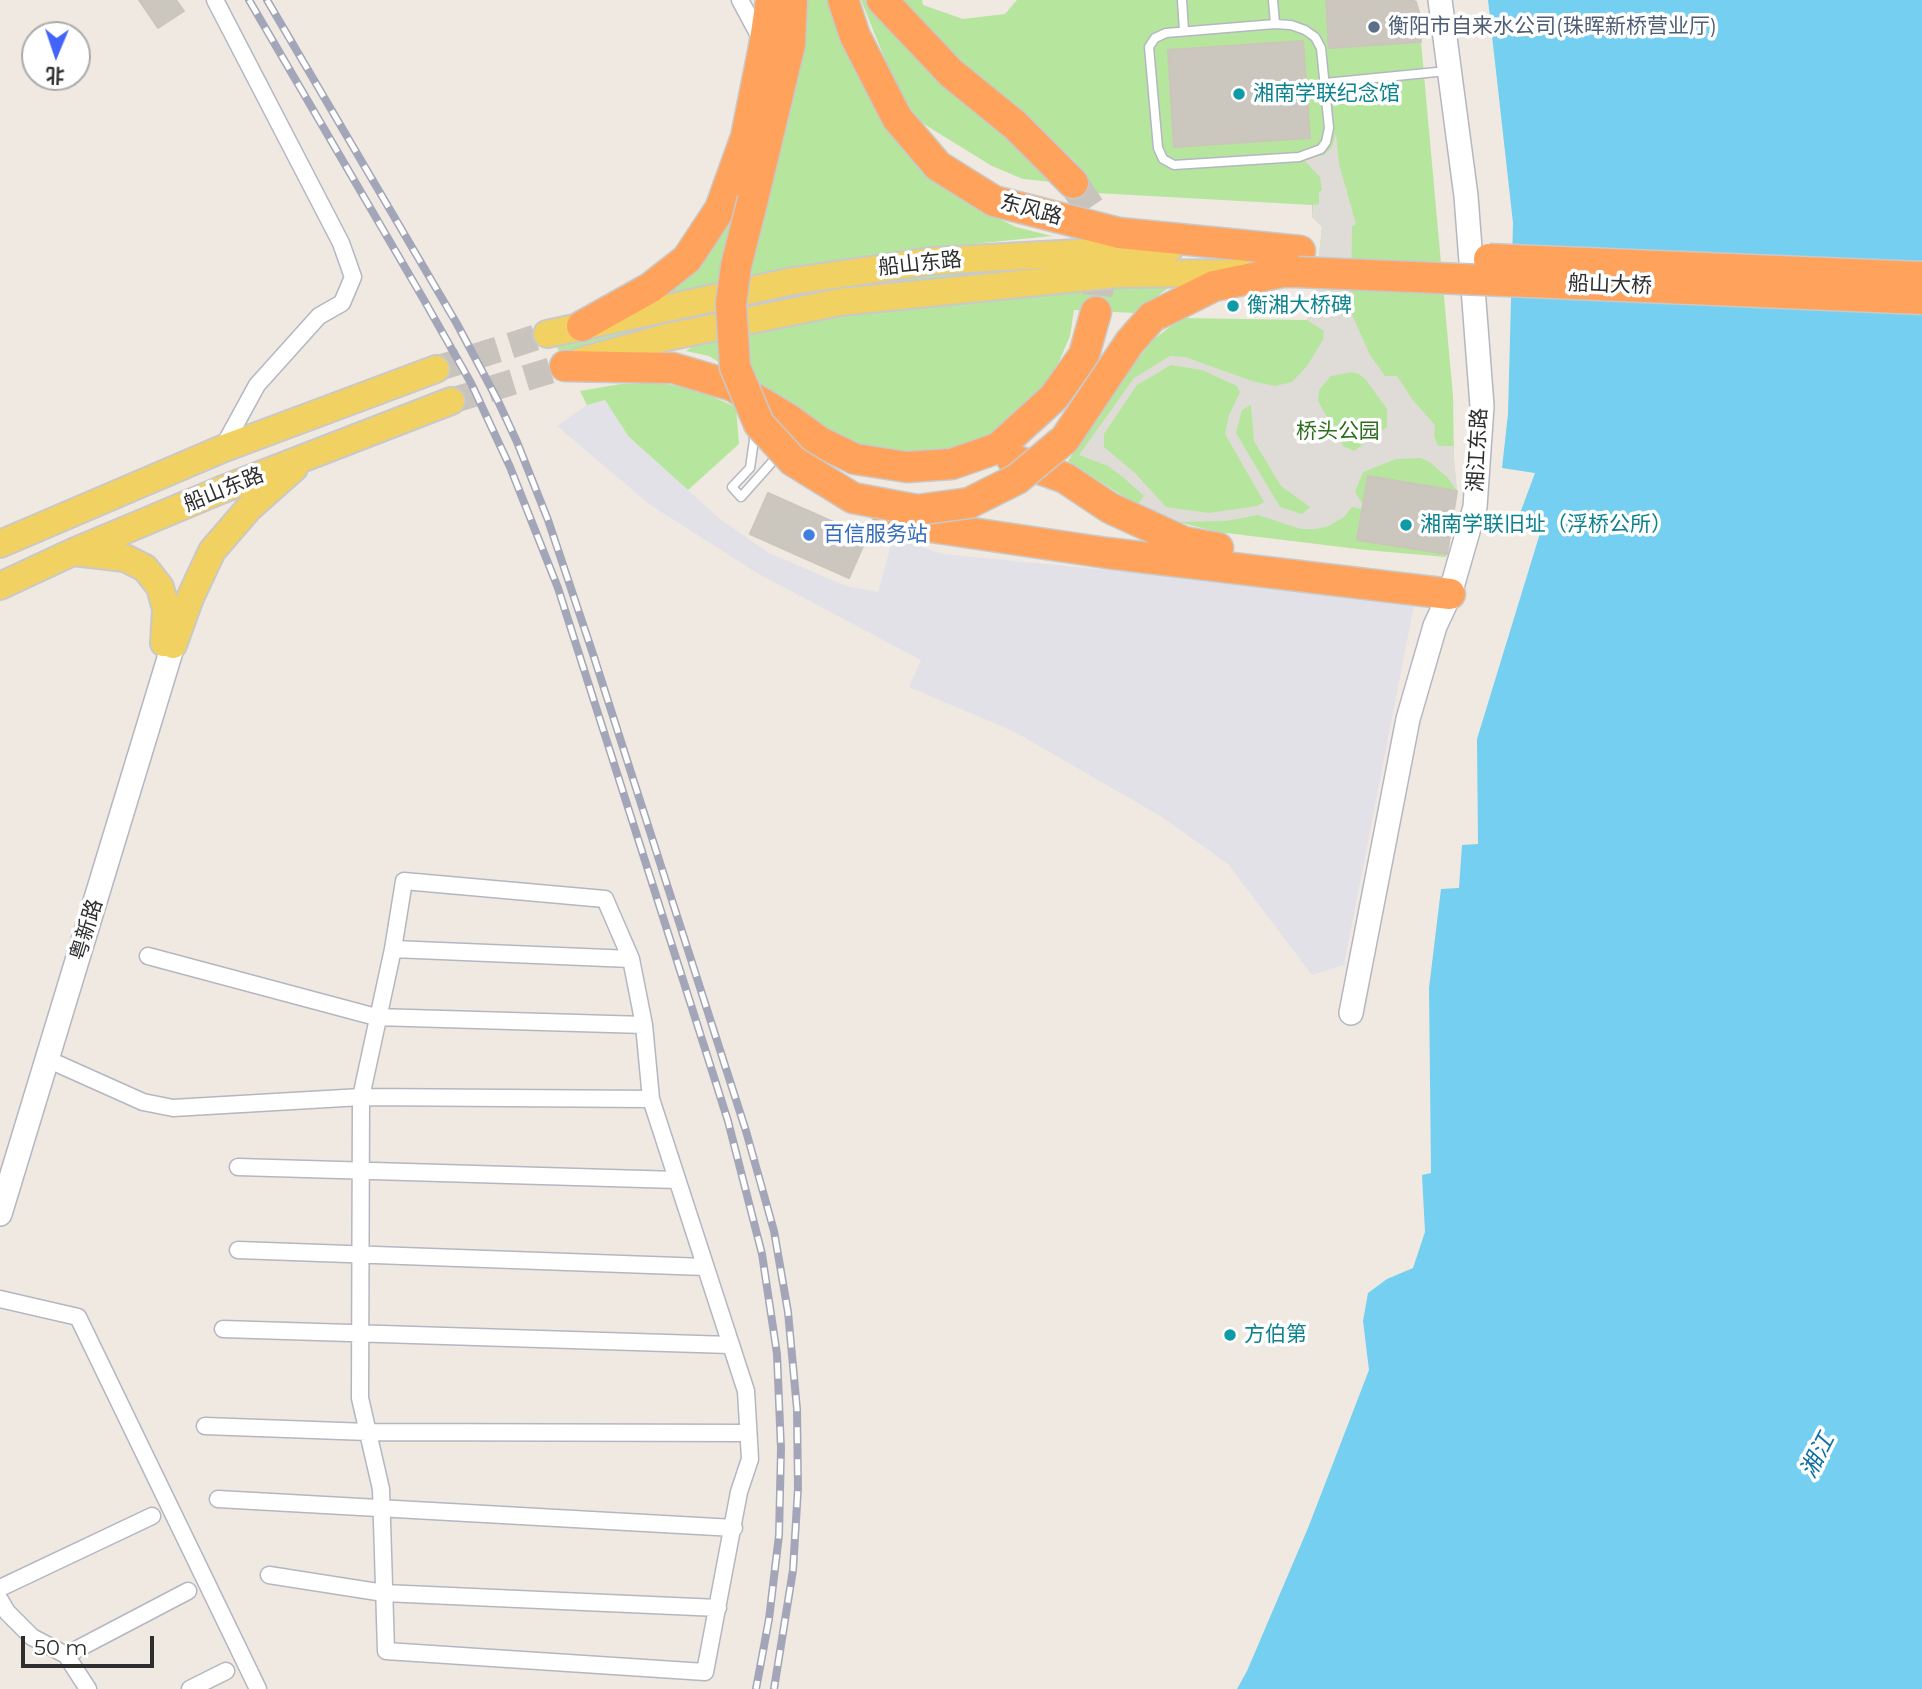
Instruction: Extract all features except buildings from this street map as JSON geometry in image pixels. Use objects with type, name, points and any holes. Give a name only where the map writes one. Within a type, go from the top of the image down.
[{"type":"highway","points":[[582,326],[650,288],[687,258],[720,209],[746,138],[771,0]]},
{"type":"highway","points":[[792,0],[790,44],[736,266],[731,304],[735,367],[759,424],[793,461],[853,498],[931,527],[1107,553],[1450,594]]},
{"type":"highway","name":"东风路","points":[[843,0],[855,36],[897,118],[938,166],[994,201],[1119,233],[1291,261]]},
{"type":"highway","points":[[882,0],[951,73],[1015,125],[1073,183]]},
{"type":"highway","points":[[853,498],[917,510],[969,503],[1017,479],[1065,439],[1130,342],[1152,317],[1214,286],[1291,261]]},
{"type":"highway","name":"船山大桥","points":[[1291,261],[1922,277]]},
{"type":"highway","name":"船山大桥","points":[[1291,261],[1922,299]]},
{"type":"highway","points":[[952,464],[998,448],[1054,397],[1084,355],[1096,313]]},
{"type":"highway","points":[[565,366],[673,368],[733,386],[790,420],[809,445],[855,460],[907,467],[1012,459],[1065,478],[1110,508],[1184,542],[1307,565],[1397,587]]},
{"type":"main road","name":"船山东路","points":[[547,334],[793,281],[932,261],[1167,248],[1291,261]]},
{"type":"main road","name":"船山东路","points":[[565,366],[667,337],[840,302],[1118,274],[1291,261]]},
{"type":"main road","name":"船山东路","points":[[0,544],[222,449],[436,369]]},
{"type":"main road","name":"船山东路","points":[[0,586],[73,552],[221,490],[451,401]]},
{"type":"main road","points":[[169,644],[212,551],[249,508],[306,457]]},
{"type":"main road","points":[[73,552],[125,558],[145,568],[160,587],[166,609],[169,644]]},
{"type":"street","points":[[215,0],[341,243],[353,276],[342,303],[319,316],[257,385],[222,449]]},
{"type":"street","points":[[740,0],[764,47]]},
{"type":"street","name":"湘江东路","points":[[1351,1013],[1408,719],[1434,626],[1450,594],[1475,507],[1482,406],[1466,196],[1440,0]]},
{"type":"street","name":"粤新路","points":[[0,1214],[169,644]]},
{"type":"street","name":"粤新路","points":[[0,1175],[169,644]]},
{"type":"street","points":[[404,881],[605,899],[631,959],[644,1025],[651,1099],[746,1391],[750,1459],[739,1492],[705,1672],[386,1651],[381,1489],[360,1398],[361,1097],[393,949],[404,881]]},
{"type":"street","points":[[393,949],[631,959]]},
{"type":"street","points":[[148,956],[378,1017],[644,1025]]},
{"type":"street","points":[[47,1059],[143,1102],[173,1108],[361,1097],[651,1099]]},
{"type":"street","points":[[238,1167],[677,1180]]},
{"type":"street","points":[[238,1250],[705,1267]]},
{"type":"street","points":[[0,1299],[78,1317],[258,1689]]},
{"type":"street","points":[[223,1329],[730,1345]]},
{"type":"street","points":[[205,1426],[368,1432],[748,1433]]},
{"type":"street","points":[[218,1499],[734,1528]]},
{"type":"street","points":[[0,1588],[152,1516]]},
{"type":"street","points":[[269,1575],[384,1593],[718,1608]]},
{"type":"street","points":[[66,1655],[188,1591]]},
{"type":"street","points":[[0,1600],[32,1637],[66,1655],[88,1689]]},
{"type":"street","points":[[190,1689],[226,1671]]},
{"type":"lane","points":[[1182,0],[1185,31]]},
{"type":"lane","points":[[1273,0],[1275,24]]},
{"type":"lane","points":[[1275,24],[1291,25],[1315,37],[1321,48],[1329,128],[1326,142],[1315,152],[1299,157],[1174,165],[1163,159],[1158,148],[1149,47],[1155,38],[1166,33],[1275,24]]},
{"type":"lane","points":[[1325,83],[1450,71]]},
{"type":"lane","points":[[733,386],[750,411],[754,440],[750,468],[732,487],[741,497],[773,461],[809,445]]},
{"type":"shaded area","points":[[1336,133],[1339,164],[1356,224],[1352,226],[1351,312],[1370,355],[1385,376],[1397,376],[1412,399],[1435,425],[1434,436],[1438,446],[1453,446],[1457,491],[1448,478],[1431,463],[1421,458],[1396,459],[1363,472],[1355,492],[1363,505],[1362,509],[1352,507],[1344,517],[1329,526],[1316,529],[1301,529],[1258,515],[1226,521],[1178,522],[1138,504],[1144,496],[1124,478],[1108,466],[1079,455],[1134,378],[1170,356],[1185,357],[1255,382],[1275,386],[1292,382],[1307,366],[1323,340],[1324,331],[1307,320],[1315,301],[1322,227],[1312,217],[1313,205],[1319,204],[1319,192],[1322,190],[1320,177],[1304,160],[1324,155],[1332,147]],"holes":[[[1171,365],[1202,370],[1237,386],[1240,392],[1229,415],[1225,434],[1264,502],[1257,506],[1209,513],[1166,507],[1135,473],[1104,447],[1104,434],[1137,385]],[[1352,372],[1366,380],[1387,409],[1387,427],[1354,451],[1343,446],[1318,401],[1319,390],[1331,376]],[[1251,405],[1254,441],[1281,486],[1310,507],[1302,514],[1280,507],[1236,433],[1242,410]]]},
{"type":"shaded area","points":[[605,399],[629,437],[720,519],[769,553],[846,586],[878,592],[893,538],[943,554],[1415,600],[1344,965],[1312,975],[1228,864],[1162,817],[1015,732],[909,687],[921,660],[757,573],[649,504],[557,426],[587,405]]},
{"type":"green space","points":[[807,0],[836,0],[857,65],[979,209],[1016,227],[1052,236],[923,249],[658,301],[698,264],[724,232],[801,57]]},
{"type":"green space","points":[[861,0],[867,0],[890,29],[1062,183],[1023,179],[992,166],[919,121],[899,94]]},
{"type":"green space","name":"桥头公园","points":[[903,0],[922,0],[923,5],[963,19],[1005,14],[1017,0],[1326,0],[1330,48],[1421,42],[1453,396],[1457,491],[1446,557],[1218,532],[1178,522],[1134,503],[1068,461],[1126,374],[1153,340],[1181,318],[1307,320],[1315,301],[1322,226],[1312,217],[1312,205],[1096,193],[1074,160],[938,40]]},
{"type":"green space","points":[[1055,265],[1046,269],[562,356],[557,347],[708,309],[901,272]]},
{"type":"green space","points":[[1164,283],[1168,288],[1135,313],[1074,310],[1070,336],[1055,371],[1028,406],[988,437],[949,451],[902,456],[854,447],[709,356],[686,351],[699,342],[798,322],[945,301]]},
{"type":"green space","points":[[660,383],[697,390],[736,407],[739,444],[688,490],[629,437],[605,400],[587,405],[580,391],[621,384]]},
{"type":"water","name":"湘江","points":[[1488,0],[1922,0],[1922,1689],[1237,1689],[1308,1528],[1369,1370],[1363,1321],[1368,1293],[1387,1279],[1413,1268],[1425,1232],[1422,1175],[1431,1173],[1429,988],[1441,889],[1459,888],[1462,845],[1478,844],[1477,739],[1541,530],[1516,524],[1535,473],[1502,468],[1508,414],[1513,223]]},
{"type":"tunnel","points":[[1073,183],[1095,215],[1101,262],[1096,312]]},
{"type":"tunnel","points":[[436,369],[547,334]]},
{"type":"tunnel","points":[[451,401],[565,366]]},
{"type":"railway","points":[[249,0],[471,383],[510,467],[558,588],[728,1121],[762,1254],[777,1354],[781,1449],[779,1535],[769,1619],[756,1689]]},
{"type":"railway","points":[[267,0],[457,324],[517,442],[548,520],[593,654],[746,1131],[774,1231],[788,1312],[797,1409],[798,1488],[793,1570],[774,1689]]},
{"type":"place","name":"衡阳市自来水公司(珠晖新桥营业厅)","points":[[1374,27]]},
{"type":"place","name":"湘南学联纪念馆","points":[[1239,94]]},
{"type":"place","name":"衡湘大桥碑","points":[[1233,306]]},
{"type":"place","name":"湘南学联旧址（浮桥公所）","points":[[1406,525]]},
{"type":"place","name":"百信服务站","points":[[809,535]]},
{"type":"place","name":"方伯第","points":[[1230,1335]]}]
